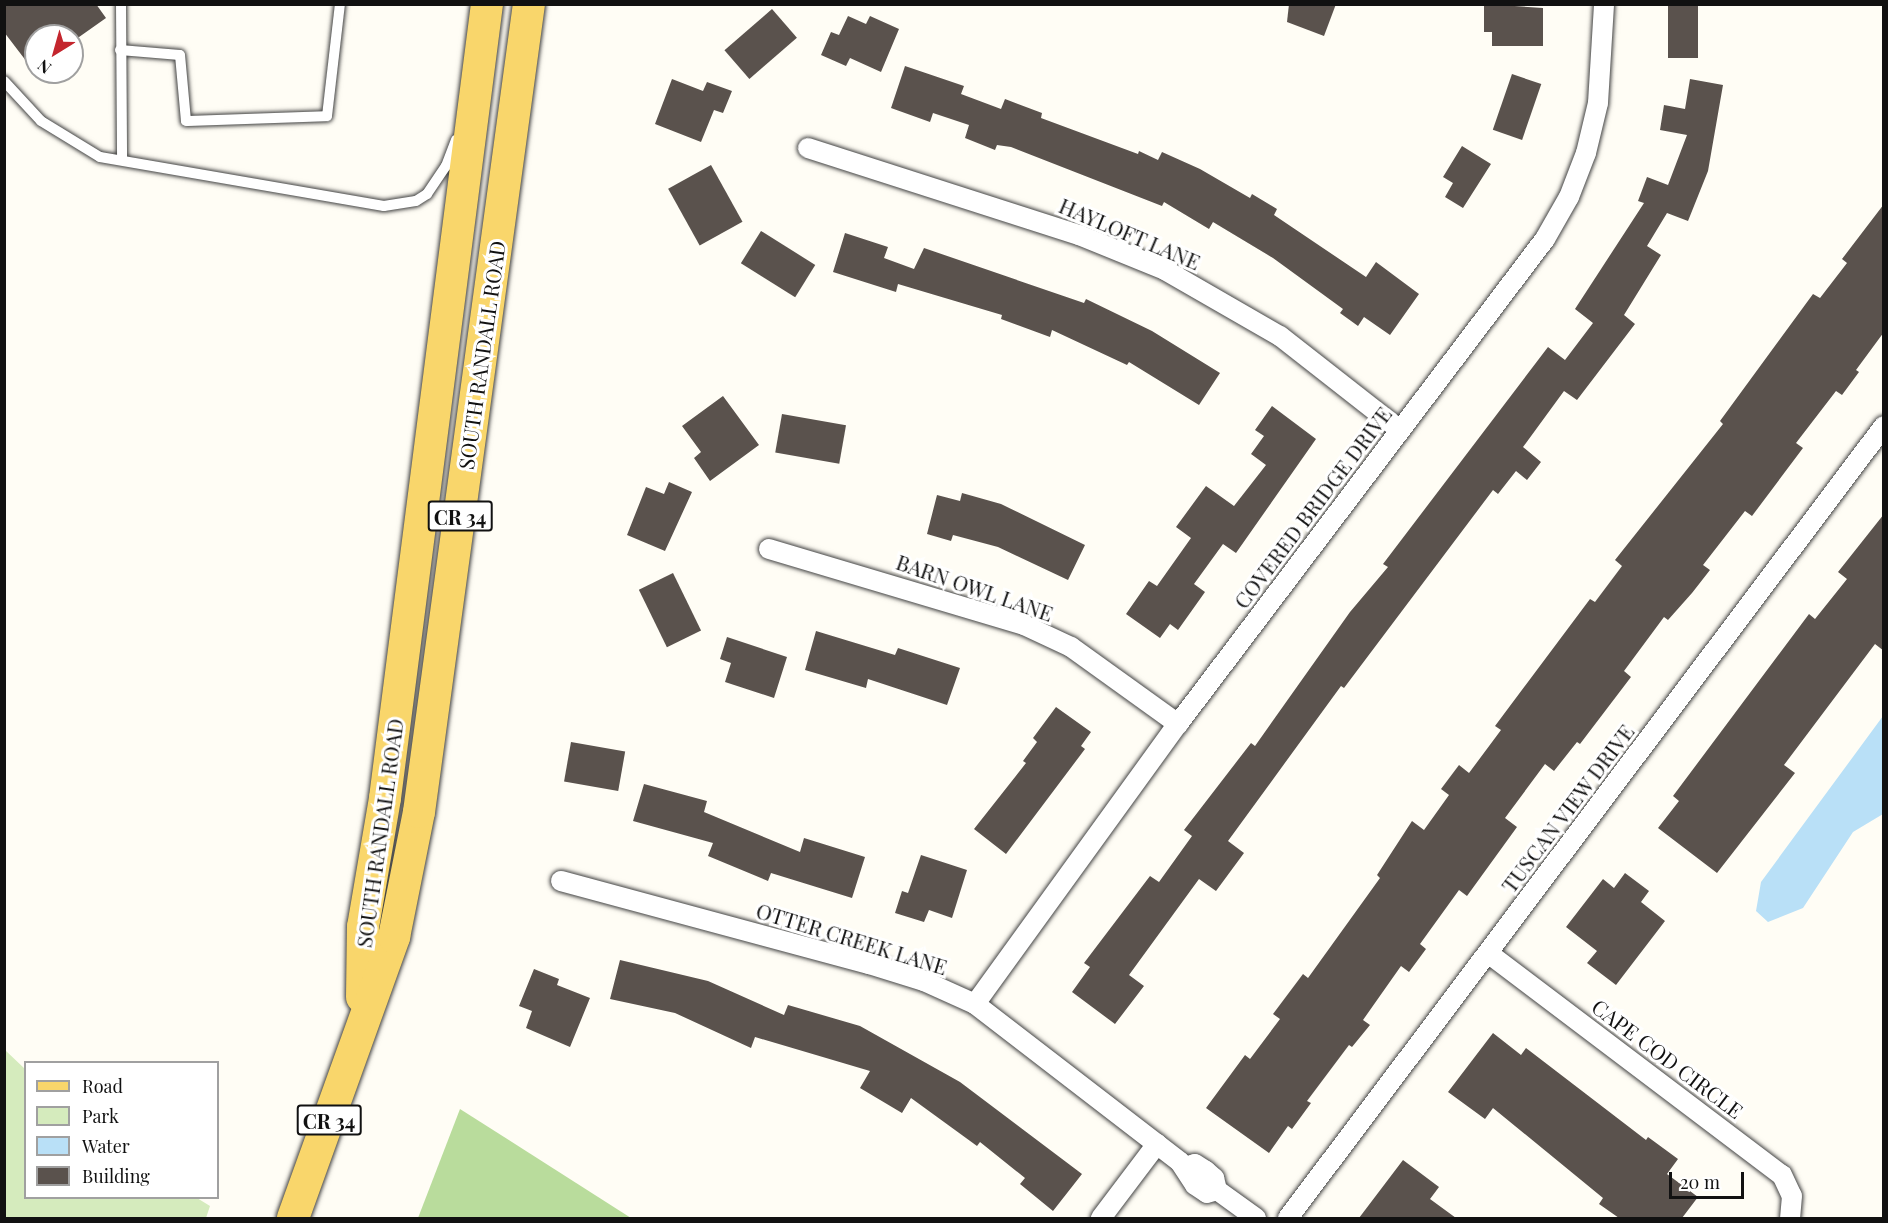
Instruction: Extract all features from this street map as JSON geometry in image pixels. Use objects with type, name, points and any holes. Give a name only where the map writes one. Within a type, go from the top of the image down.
[{"type":"main road","name":"SOUTH RANDALL ROAD","points":[[361,1020],[363,927],[385,798],[487,4]]},
{"type":"main road","name":"SOUTH RANDALL ROAD","points":[[293,1218],[361,1020],[394,937],[419,812],[529,4]]},
{"type":"street","name":"COVERED BRIDGE DRIVE","points":[[975,1005],[1178,724],[1538,248],[1569,197],[1598,103],[1604,4]]},
{"type":"street","name":"HAYLOFT LANE","points":[[808,148],[1068,231],[1165,270],[1280,336],[1400,430]]},
{"type":"street","name":"TUSCAN VIEW DRIVE","points":[[1288,1218],[1884,426]]},
{"type":"street","name":"BARN OWL LANE","points":[[770,549],[1024,625],[1071,647],[1178,724]]},
{"type":"street","name":"OTTER CREEK LANE","points":[[561,882],[869,964],[924,981],[975,1005],[1185,1167],[1185,1176],[1195,1185],[1207,1192],[1217,1190],[1256,1218]]},
{"type":"street","name":"CAPE COD CIRCLE","points":[[1488,953],[1782,1175],[1792,1196],[1790,1218]]},
{"type":"street","points":[[1101,1218],[1156,1144]]},
{"type":"lane","points":[[121,4],[122,160]]},
{"type":"lane","points":[[120,50],[180,55],[186,121],[327,116],[340,4]]},
{"type":"lane","points":[[4,81],[41,121],[68,140],[100,157],[384,206],[416,201],[436,183],[454,148],[483,36]]},
{"type":"green space","points":[[5,1050],[24,1068],[24,1199],[199,1199],[210,1206],[206,1218],[5,1218]]},
{"type":"green space","points":[[460,1109],[631,1218],[418,1218]]},
{"type":"water","points":[[1883,716],[1883,814],[1853,832],[1803,908],[1768,922],[1756,911],[1761,882]]},
{"type":"building","points":[[4,4],[96,4],[106,18],[84,34],[84,24],[24,24],[24,58],[4,32]]},
{"type":"building","points":[[1289,4],[1336,4],[1324,36],[1287,22]]},
{"type":"building","points":[[1484,4],[1543,8],[1543,46],[1492,46],[1492,32],[1484,32]]},
{"type":"building","points":[[1668,4],[1698,4],[1698,58],[1668,58]]},
{"type":"building","points":[[772,9],[797,38],[749,79],[724,50]]},
{"type":"building","points":[[848,16],[866,24],[870,16],[899,29],[881,72],[850,58],[846,66],[821,55],[831,32],[839,35]]},
{"type":"building","points":[[905,66],[964,86],[961,94],[1001,109],[1005,99],[1042,113],[1041,118],[1138,154],[1139,151],[1158,160],[1162,152],[1200,169],[1250,198],[1252,194],[1277,209],[1274,215],[1366,277],[1376,262],[1419,294],[1390,335],[1364,317],[1358,326],[1340,313],[1343,309],[1273,258],[1213,222],[1209,229],[1164,202],[1162,206],[1011,147],[997,145],[995,150],[965,138],[969,125],[933,113],[930,122],[891,108]]},
{"type":"building","points":[[1512,74],[1541,84],[1522,140],[1493,130]]},
{"type":"building","points":[[672,79],[703,91],[707,82],[732,91],[723,113],[714,110],[701,142],[655,124]]},
{"type":"building","points":[[1690,79],[1723,85],[1708,171],[1688,221],[1667,213],[1647,246],[1661,255],[1624,315],[1635,324],[1577,400],[1564,391],[1523,447],[1541,462],[1527,480],[1516,471],[1498,494],[1493,490],[1344,688],[1341,686],[1228,841],[1244,853],[1216,891],[1199,879],[1129,975],[1144,986],[1115,1024],[1072,992],[1090,967],[1084,963],[1150,876],[1159,882],[1192,836],[1184,830],[1251,743],[1255,746],[1350,612],[1388,567],[1383,564],[1548,347],[1565,360],[1593,323],[1575,309],[1644,203],[1638,201],[1647,177],[1668,185],[1687,135],[1660,130],[1664,105],[1685,109]]},
{"type":"building","points":[[1462,146],[1491,164],[1463,208],[1445,197],[1453,183],[1443,177]]},
{"type":"building","points":[[711,165],[743,222],[700,246],[668,189]]},
{"type":"building","points":[[1884,204],[1884,332],[1856,370],[1859,372],[1842,395],[1836,391],[1796,443],[1803,448],[1752,516],[1745,511],[1703,565],[1710,570],[1692,593],[1668,620],[1664,617],[1624,671],[1631,677],[1580,744],[1577,742],[1554,771],[1545,764],[1505,818],[1517,827],[1467,896],[1459,890],[1420,944],[1426,949],[1409,972],[1401,966],[1363,1020],[1370,1025],[1352,1047],[1349,1045],[1307,1101],[1311,1103],[1292,1129],[1288,1126],[1269,1153],[1206,1108],[1245,1055],[1250,1059],[1280,1019],[1273,1014],[1303,974],[1308,978],[1380,878],[1377,875],[1412,821],[1424,830],[1449,795],[1441,789],[1459,765],[1469,773],[1501,730],[1495,726],[1590,599],[1595,602],[1622,566],[1615,560],[1723,424],[1720,421],[1813,294],[1820,298],[1847,263],[1842,259]]},
{"type":"building","points":[[761,231],[815,265],[795,297],[741,263]]},
{"type":"building","points":[[845,233],[888,247],[884,258],[914,269],[924,248],[1084,303],[1086,299],[1152,331],[1220,373],[1199,405],[1129,362],[1127,365],[1052,330],[1050,337],[1001,319],[1002,315],[898,284],[896,292],[833,272]]},
{"type":"building","points":[[723,396],[759,445],[710,481],[694,458],[701,452],[682,426]]},
{"type":"building","points":[[1272,406],[1316,439],[1236,553],[1223,544],[1194,584],[1205,592],[1178,630],[1170,624],[1160,638],[1126,614],[1149,581],[1157,586],[1191,538],[1176,527],[1206,486],[1234,506],[1266,465],[1251,454],[1264,436],[1255,430]]},
{"type":"building","points":[[782,414],[846,425],[839,464],[775,452]]},
{"type":"building","points":[[669,482],[692,492],[665,551],[627,535],[646,487],[664,494]]},
{"type":"building","points":[[962,493],[1001,504],[1085,545],[1068,580],[998,547],[953,535],[951,541],[927,534],[937,495],[960,501]]},
{"type":"building","points":[[1884,514],[1884,651],[1875,644],[1784,765],[1795,773],[1717,873],[1658,828],[1679,801],[1673,796],[1809,614],[1815,619],[1847,579],[1838,572]]},
{"type":"building","points":[[673,573],[701,631],[667,647],[639,590]]},
{"type":"building","points":[[816,631],[895,655],[898,648],[960,668],[947,705],[868,679],[866,688],[805,670]]},
{"type":"building","points":[[727,637],[787,657],[774,698],[725,682],[731,663],[720,659]]},
{"type":"building","points":[[1056,707],[1091,732],[1081,746],[1085,749],[1006,854],[974,829],[1026,763],[1023,761],[1037,742],[1033,738]]},
{"type":"building","points":[[571,742],[625,752],[618,791],[564,781]]},
{"type":"building","points":[[644,784],[707,801],[704,812],[800,852],[804,838],[865,857],[852,898],[771,873],[768,881],[708,856],[713,843],[633,821]]},
{"type":"building","points":[[921,855],[967,870],[952,918],[929,910],[924,922],[895,913],[902,891],[908,893]]},
{"type":"building","points":[[1625,873],[1649,891],[1641,902],[1665,921],[1616,985],[1587,963],[1597,951],[1566,927],[1603,879],[1614,888]]},
{"type":"building","points":[[620,960],[708,981],[784,1015],[788,1005],[860,1026],[960,1082],[1082,1174],[1053,1211],[1020,1184],[1025,1178],[980,1142],[977,1146],[911,1098],[902,1113],[860,1088],[870,1071],[755,1037],[751,1048],[675,1013],[610,999]]},
{"type":"building","points":[[534,969],[559,979],[557,985],[590,998],[570,1047],[526,1028],[532,1011],[519,1006]]},
{"type":"building","points":[[1493,1033],[1521,1055],[1526,1048],[1646,1140],[1648,1137],[1678,1159],[1667,1174],[1698,1197],[1682,1218],[1619,1218],[1599,1204],[1603,1198],[1493,1108],[1485,1119],[1448,1092]]},
{"type":"building","points":[[1403,1160],[1439,1187],[1430,1199],[1456,1218],[1359,1218]]}]
